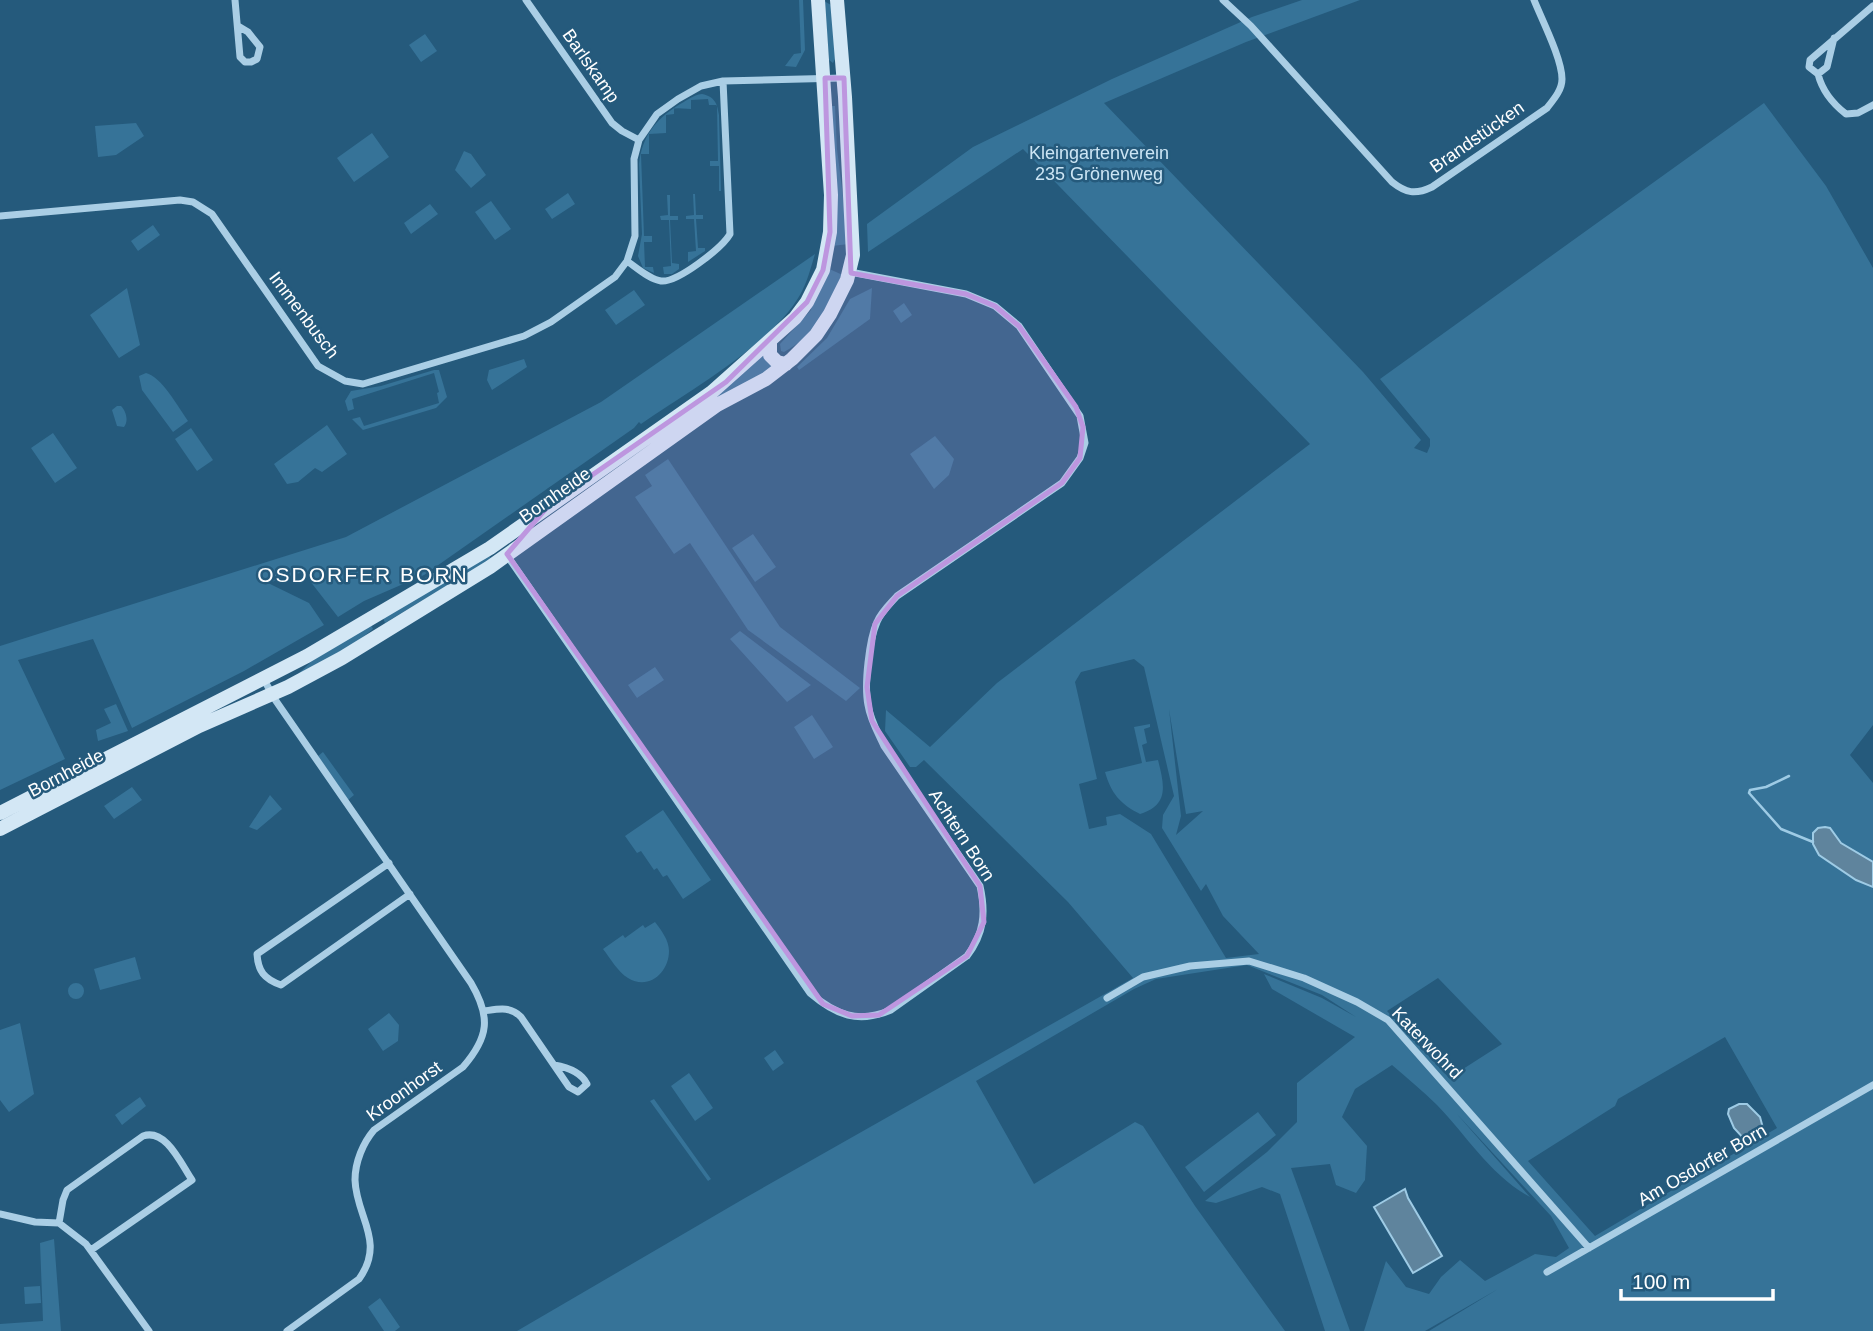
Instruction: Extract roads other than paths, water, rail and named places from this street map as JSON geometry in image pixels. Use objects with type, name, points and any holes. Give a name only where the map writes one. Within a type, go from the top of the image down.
[{"type":"street","points":[[235,0],[240,57],[245,62],[251,62],[257,59],[260,47],[248,32],[238,26]]},
{"type":"street","name":"Barlskamp","points":[[526,0],[612,122],[639,140]]},
{"type":"street","name":"Bornheide","points":[[0,813],[307,656],[493,546],[712,392],[795,318],[807,302],[823,270],[828,250],[831,199],[818,0]]},
{"type":"street","name":"Bornheide","points":[[0,829],[199,726],[342,658],[490,567],[717,405],[754,386],[786,364],[816,335],[830,314],[850,272],[853,248],[838,0]]},
{"type":"street","name":"Brandstücken","points":[[1223,0],[1251,26],[1392,182],[1404,191],[1419,193],[1432,187],[1546,107],[1557,96],[1562,81],[1560,65],[1534,0]]},
{"type":"street","points":[[1873,6],[1810,60],[1809,67],[1818,74],[1820,83],[1835,105],[1846,114],[1858,113],[1873,105]]},
{"type":"street","points":[[1818,74],[1827,67],[1834,38]]},
{"type":"street","points":[[723,81],[730,234],[710,254],[668,281],[659,281],[627,261],[635,236],[634,159],[639,140],[650,122],[664,108],[701,86],[723,81],[844,78]]},
{"type":"street","name":"Immenbusch","points":[[0,216],[180,200],[204,207],[212,214],[318,366],[345,381],[363,384],[524,336],[551,322],[607,283],[624,268],[627,261]]},
{"type":"street","name":"Achtern Born","points":[[506,554],[810,993],[835,1012],[852,1016],[879,1015],[891,1010],[967,956],[975,945],[984,922],[980,886],[884,746],[872,722],[867,687],[876,624],[882,612],[897,596],[1062,483],[1080,458],[1085,443],[1083,427],[1076,407],[1019,326],[995,306],[967,294],[850,272]]},
{"type":"street","points":[[770,341],[770,355],[777,362],[786,364]]},
{"type":"street","points":[[493,546],[506,554],[549,505]]},
{"type":"street","points":[[271,693],[296,671],[307,656]]},
{"type":"street","points":[[263,678],[471,983],[484,1011],[508,1009],[515,1012],[573,1091],[578,1092],[586,1087],[582,1077],[564,1067],[554,1065]]},
{"type":"street","points":[[389,863],[257,954],[258,967],[267,981],[281,985],[410,894]]},
{"type":"street","name":"Katerwohrd","points":[[1107,998],[1143,977],[1190,966],[1243,961],[1255,962],[1304,978],[1357,1002],[1388,1020],[1589,1248]]},
{"type":"street","name":"Kroonhorst","points":[[287,1331],[359,1279],[366,1269],[371,1248],[369,1228],[355,1179],[366,1139],[374,1130],[463,1067],[475,1054],[485,1028],[484,1011]]},
{"type":"street","name":"Am Osdorfer Born","points":[[1547,1272],[1873,1085]]},
{"type":"street","points":[[59,1223],[65,1195],[74,1184],[144,1136],[154,1134],[162,1138],[192,1180],[91,1250]]},
{"type":"street","points":[[0,1214],[35,1222],[59,1223],[91,1250],[149,1331]]},
{"type":"waterway","points":[[1789,776],[1766,787],[1750,790],[1749,793],[1781,829],[1813,842]]},
{"type":"district","name":"OSDORFER BORN","points":[[363,575]]},
{"type":"park label","name":"Kleingartenverein 235 Grönenweg","points":[[1099,163]]}]
